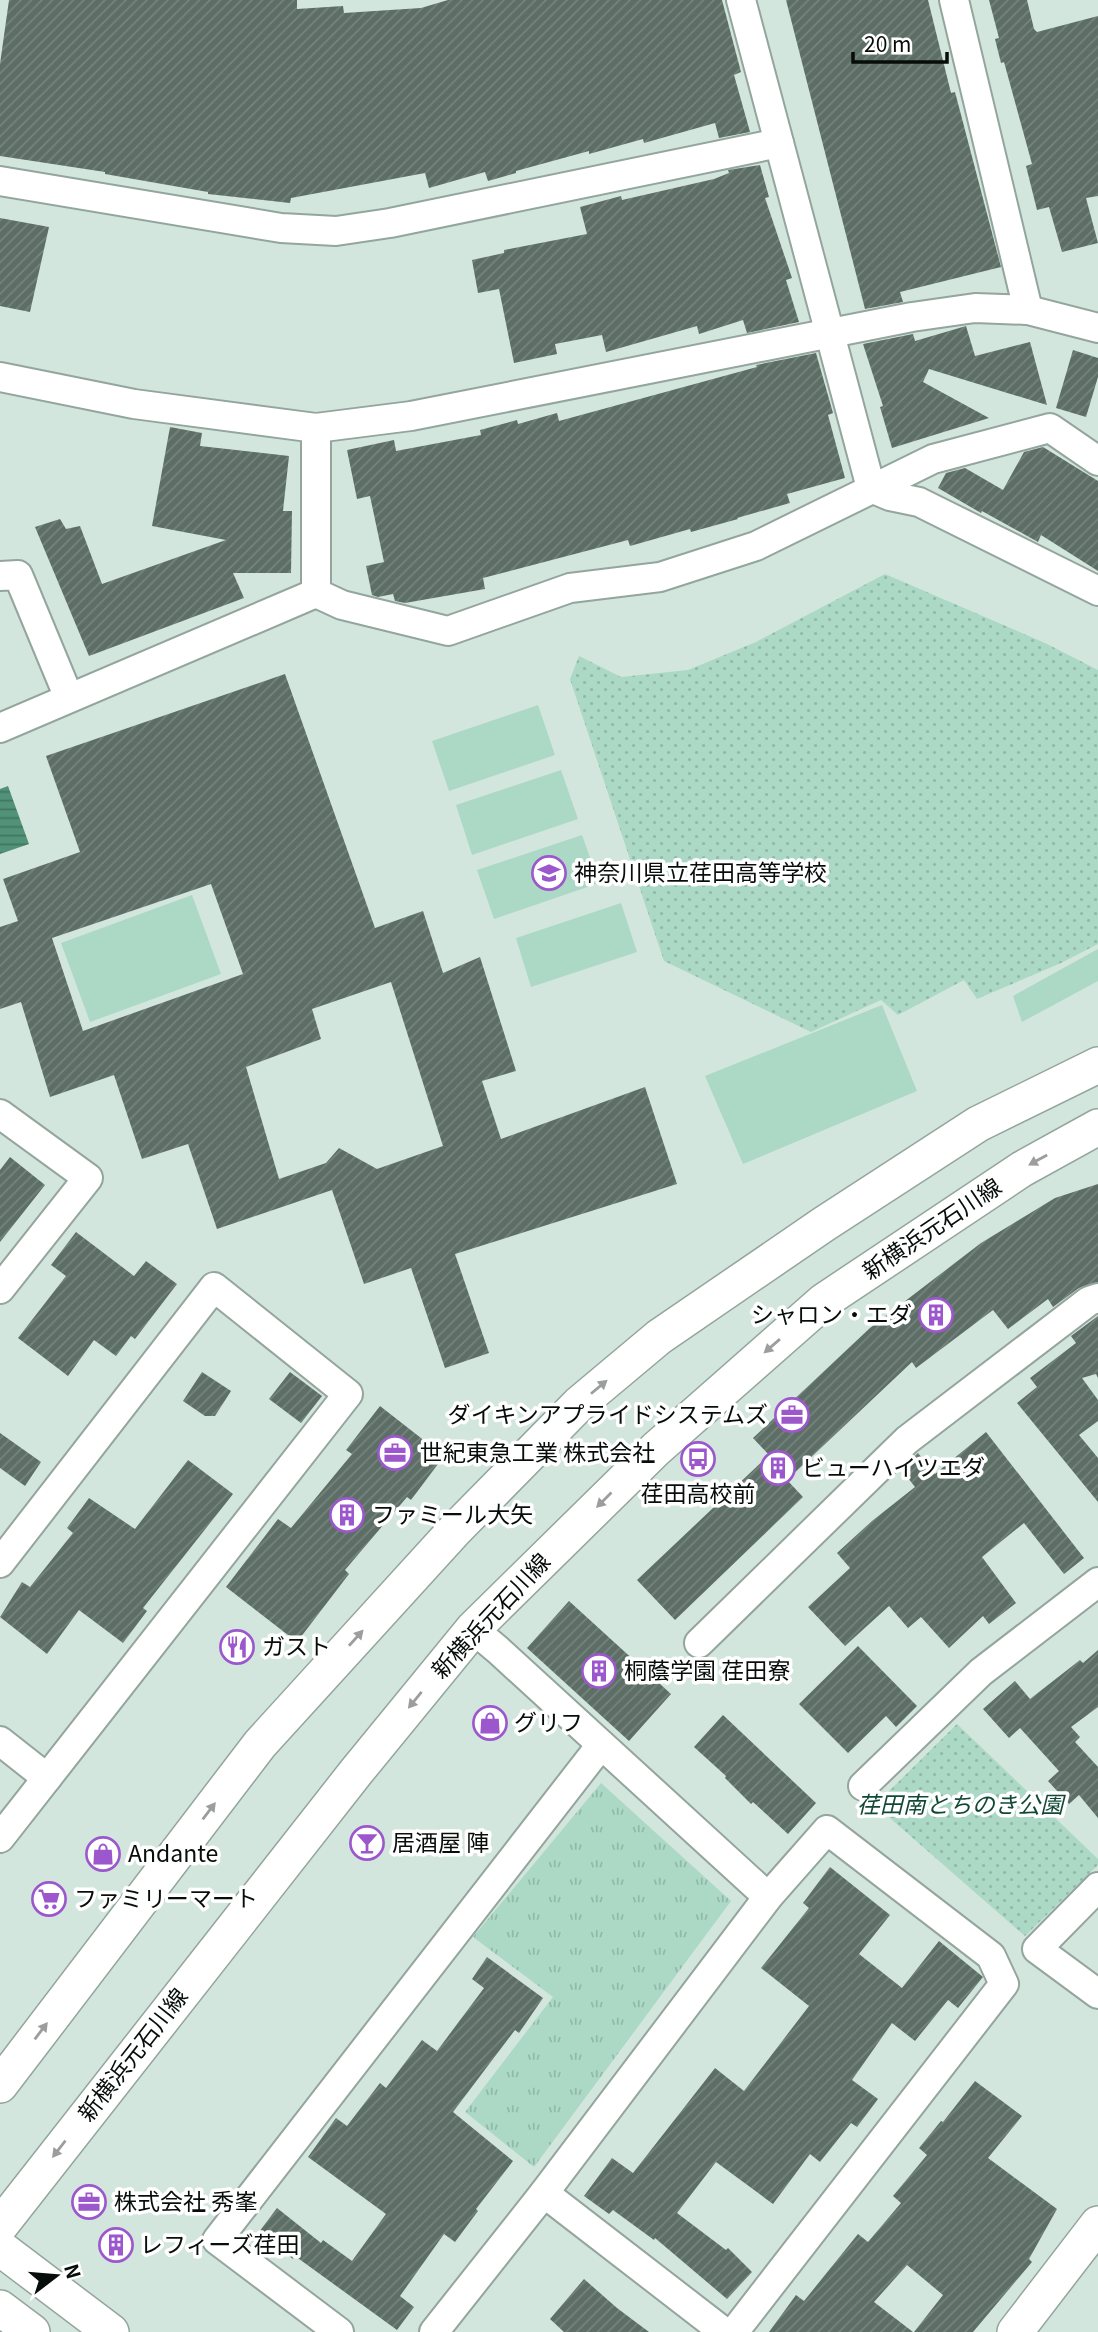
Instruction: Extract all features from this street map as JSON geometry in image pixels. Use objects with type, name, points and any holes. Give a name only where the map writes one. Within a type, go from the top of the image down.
[{"type":"street","points":[[741,0],[871,488]]},
{"type":"street","points":[[954,0],[1028,310]]},
{"type":"street","points":[[0,180],[281,228],[336,231],[403,220],[779,143]]},
{"type":"street","points":[[0,377],[134,404],[316,428],[411,416],[912,317],[975,308],[1028,310],[1098,328]]},
{"type":"street","points":[[316,428],[316,593]]},
{"type":"street","points":[[0,728],[316,593],[342,605],[448,631],[570,588],[660,577],[756,546],[933,459],[1050,428],[1098,461]]},
{"type":"street","points":[[871,488],[890,496],[919,502],[1098,591]]},
{"type":"street","points":[[0,576],[18,575],[69,698]]},
{"type":"street","points":[[0,2085],[260,1744],[455,1530],[579,1404],[659,1337],[824,1224],[978,1124],[1098,1065]]},
{"type":"street","points":[[0,1114],[88,1178],[0,1289]]},
{"type":"street","name":"新横浜元石川線","points":[[0,2226],[347,1783],[473,1629],[656,1449],[824,1301],[1022,1169],[1098,1127]]},
{"type":"street","points":[[0,1563],[214,1287],[348,1394],[0,1838]]},
{"type":"street","points":[[699,1643],[907,1440],[1089,1301],[1098,1298]]},
{"type":"street","points":[[863,1786],[981,1672],[1098,1582]]},
{"type":"street","points":[[473,1629],[768,1897]]},
{"type":"street","points":[[0,1741],[47,1778]]},
{"type":"street","points":[[339,2332],[217,2240],[601,1745]]},
{"type":"street","points":[[433,2332],[544,2193],[768,1897],[827,1830],[991,1956],[1004,1983],[734,2332]]},
{"type":"street","points":[[1098,1887],[1037,1949],[1098,1994]]},
{"type":"street","points":[[544,2193],[724,2332]]},
{"type":"street","points":[[1015,2332],[1098,2224]]},
{"type":"street","points":[[0,2248],[111,2332]]},
{"type":"street","points":[[0,2308],[32,2332]]},
{"type":"green space","points":[[885,574],[1045,643],[1098,670],[1098,944],[977,999],[964,980],[898,1015],[881,1000],[811,1032],[664,961],[570,679],[579,656],[621,677],[688,670],[756,642]]},
{"type":"green space","points":[[538,705],[555,755],[449,791],[432,741]]},
{"type":"green space","points":[[561,770],[578,819],[472,855],[456,805]]},
{"type":"green space","points":[[582,835],[599,883],[494,919],[477,870]]},
{"type":"green space","points":[[192,895],[221,974],[90,1022],[61,943]]},
{"type":"green space","points":[[621,903],[637,952],[531,987],[516,938]]},
{"type":"green space","points":[[1098,949],[1098,981],[1022,1022],[1013,996]]},
{"type":"green space","points":[[882,1005],[917,1091],[743,1164],[705,1076]]},
{"type":"green space","name":"荏田南とちのき公園","points":[[957,1724],[1098,1859],[1098,1865],[1025,1936],[875,1805]]},
{"type":"green space","points":[[601,1783],[731,1901],[534,2167],[465,2112],[553,1997],[473,1937]]},
{"type":"shaded area","points":[[8,786],[29,844],[0,854],[0,789]]},
{"type":"building","points":[[9,0],[297,0],[297,9],[343,6],[344,13],[421,8],[448,0],[722,0],[741,72],[734,75],[750,132],[719,138],[715,123],[644,143],[643,139],[589,154],[589,151],[488,181],[485,172],[429,188],[425,173],[291,198],[290,203],[208,194],[105,172],[0,156],[0,64]]},
{"type":"building","points":[[786,0],[928,0],[951,93],[955,92],[1001,267],[900,292],[903,302],[865,309]]},
{"type":"building","points":[[989,0],[1027,0],[1037,32],[1098,16],[1098,196],[1086,198],[1098,243],[1062,252],[1049,207],[1037,210],[1026,166],[1032,164],[1004,62],[1001,63],[995,39],[999,38]]},
{"type":"building","points":[[760,165],[769,197],[765,198],[792,278],[786,280],[799,322],[747,333],[743,320],[699,334],[697,326],[606,352],[602,335],[555,344],[557,354],[514,363],[499,289],[478,293],[472,260],[504,253],[504,250],[587,234],[580,207],[621,196],[622,200],[714,179],[729,173],[728,170]]},
{"type":"building","points":[[0,218],[49,227],[30,312],[0,306]]},
{"type":"building","points":[[966,326],[975,356],[1030,342],[1047,405],[929,369],[923,382],[989,418],[892,448],[880,407],[883,406],[863,344],[913,334],[915,341]]},
{"type":"building","points":[[1073,350],[1098,358],[1098,377],[1086,417],[1056,408]]},
{"type":"building","points":[[816,353],[833,413],[828,415],[845,478],[787,494],[790,503],[691,532],[690,529],[630,546],[628,540],[483,578],[485,589],[405,603],[395,601],[393,594],[378,597],[372,595],[366,566],[384,562],[370,496],[357,499],[347,450],[394,440],[396,451],[481,435],[480,430],[517,420],[518,424],[557,413],[559,421],[757,367],[756,365]]},
{"type":"building","points":[[170,427],[202,433],[200,446],[289,456],[283,511],[292,511],[291,573],[233,573],[244,598],[89,656],[35,527],[60,519],[66,529],[80,526],[102,584],[226,540],[152,526]]},
{"type":"building","points":[[1043,447],[1098,481],[1098,571],[1041,535],[1038,542],[938,488],[946,473],[965,468],[1003,490],[1024,452]]},
{"type":"building","points":[[285,674],[375,928],[423,911],[443,973],[480,957],[516,1071],[482,1081],[501,1139],[645,1087],[677,1184],[455,1254],[489,1353],[445,1368],[411,1268],[364,1284],[332,1190],[217,1229],[188,1144],[142,1159],[114,1075],[50,1097],[21,1002],[0,1009],[0,927],[18,921],[3,879],[80,852],[46,756]],"holes":[[[211,884],[243,974],[83,1031],[52,938]],[[391,982],[443,1146],[377,1169],[339,1148],[326,1163],[279,1179],[246,1067],[321,1039],[312,1009]]]},
{"type":"building","points":[[10,1157],[45,1185],[0,1242],[0,1170]]},
{"type":"building","points":[[1098,1184],[1098,1282],[1079,1288],[1053,1307],[1048,1299],[1008,1329],[993,1310],[916,1368],[912,1362],[787,1480],[803,1497],[675,1620],[637,1580],[769,1455],[753,1438],[870,1328],[981,1243],[1055,1198]]},
{"type":"building","points":[[76,1232],[134,1276],[146,1261],[177,1284],[135,1339],[131,1336],[116,1356],[94,1340],[68,1376],[18,1338],[66,1276],[51,1265]]},
{"type":"building","points":[[1098,1316],[1098,1378],[1096,1374],[1082,1378],[1098,1400],[1098,1421],[1079,1435],[1098,1458],[1098,1502],[1017,1403],[1037,1387],[1030,1378],[1076,1343],[1071,1336]]},
{"type":"building","points":[[202,1372],[231,1391],[215,1416],[205,1416],[183,1401]]},
{"type":"building","points":[[290,1372],[322,1396],[301,1423],[269,1399]]},
{"type":"building","points":[[380,1406],[444,1456],[411,1500],[407,1497],[345,1570],[349,1574],[297,1642],[226,1587],[278,1519],[291,1528],[352,1454],[346,1450]]},
{"type":"building","points":[[986,1432],[1084,1558],[1064,1574],[1024,1523],[982,1557],[1016,1603],[989,1624],[983,1616],[949,1648],[921,1617],[908,1628],[889,1606],[845,1646],[808,1607],[850,1568],[837,1553],[915,1487],[901,1469],[918,1453],[935,1474]]},
{"type":"building","points":[[0,1433],[41,1462],[25,1486],[0,1468]]},
{"type":"building","points":[[188,1460],[233,1494],[143,1608],[147,1611],[123,1643],[79,1610],[47,1654],[0,1617],[22,1582],[30,1587],[73,1533],[67,1528],[89,1498],[135,1529]]},
{"type":"building","name":"桐蔭学園 荏田寮","points":[[569,1601],[671,1694],[629,1741],[527,1648]]},
{"type":"building","points":[[858,1646],[917,1706],[896,1727],[886,1716],[848,1753],[799,1704]]},
{"type":"building","points":[[1098,1650],[1098,1707],[1071,1727],[1080,1737],[1075,1742],[1098,1767],[1098,1818],[1079,1795],[1069,1804],[1048,1781],[1059,1771],[1020,1728],[1009,1738],[983,1709],[1015,1681],[1030,1699],[1080,1660],[1083,1663]]},
{"type":"building","points":[[723,1715],[816,1803],[788,1834],[753,1802],[751,1804],[726,1776],[694,1747]]},
{"type":"building","points":[[830,1867],[890,1915],[859,1954],[902,1988],[939,1941],[983,1977],[958,2008],[948,2000],[915,2041],[892,2023],[852,2080],[878,2099],[857,2127],[851,2123],[820,2162],[810,2154],[773,2204],[716,2162],[677,2213],[726,2250],[728,2248],[752,2272],[727,2299],[655,2238],[654,2240],[613,2210],[609,2214],[584,2196],[612,2158],[633,2173],[715,2068],[744,2091],[809,2006],[761,1968],[809,1908],[803,1903]]},
{"type":"building","points":[[487,1957],[543,1998],[519,2033],[515,2030],[453,2112],[513,2161],[476,2209],[478,2211],[455,2242],[444,2234],[400,2296],[414,2307],[397,2330],[295,2256],[293,2259],[259,2232],[277,2208],[321,2243],[323,2240],[352,2261],[386,2214],[308,2157],[336,2118],[347,2126],[380,2083],[386,2088],[422,2040],[437,2051],[484,1988],[472,1979]]},
{"type":"building","points":[[975,2081],[1022,2116],[988,2158],[1057,2209],[1029,2259],[1032,2262],[973,2332],[914,2332],[943,2295],[907,2265],[874,2302],[913,2332],[769,2332],[796,2295],[804,2301],[858,2234],[868,2242],[901,2203],[893,2196],[927,2155],[919,2148]]},
{"type":"building","points":[[584,2279],[649,2332],[564,2332],[550,2319]]},
{"type":"place","name":"神奈川県立荏田高等学校","points":[[549,873]]},
{"type":"place","name":"シャロン・エダ","points":[[936,1315]]},
{"type":"place","name":"ダイキンアプライドシステムズ","points":[[792,1415]]},
{"type":"place","name":"世紀東急工業 株式会社","points":[[395,1453]]},
{"type":"place","name":"荏田高校前","points":[[698,1459]]},
{"type":"place","name":"ビューハイツエダ","points":[[778,1468]]},
{"type":"place","name":"ファミール大矢","points":[[347,1515]]},
{"type":"place","name":"ガスト","points":[[237,1647]]},
{"type":"place","name":"桐蔭学園 荏田寮","points":[[599,1671]]},
{"type":"place","name":"グリフ","points":[[490,1723]]},
{"type":"place","name":"居酒屋 陣","points":[[367,1843]]},
{"type":"place","name":"Andante","points":[[103,1854]]},
{"type":"place","name":"ファミリーマート","points":[[49,1899]]},
{"type":"place","name":"株式会社 秀峯","points":[[89,2202]]},
{"type":"place","name":"レフィーズ荏田","points":[[116,2245]]}]
